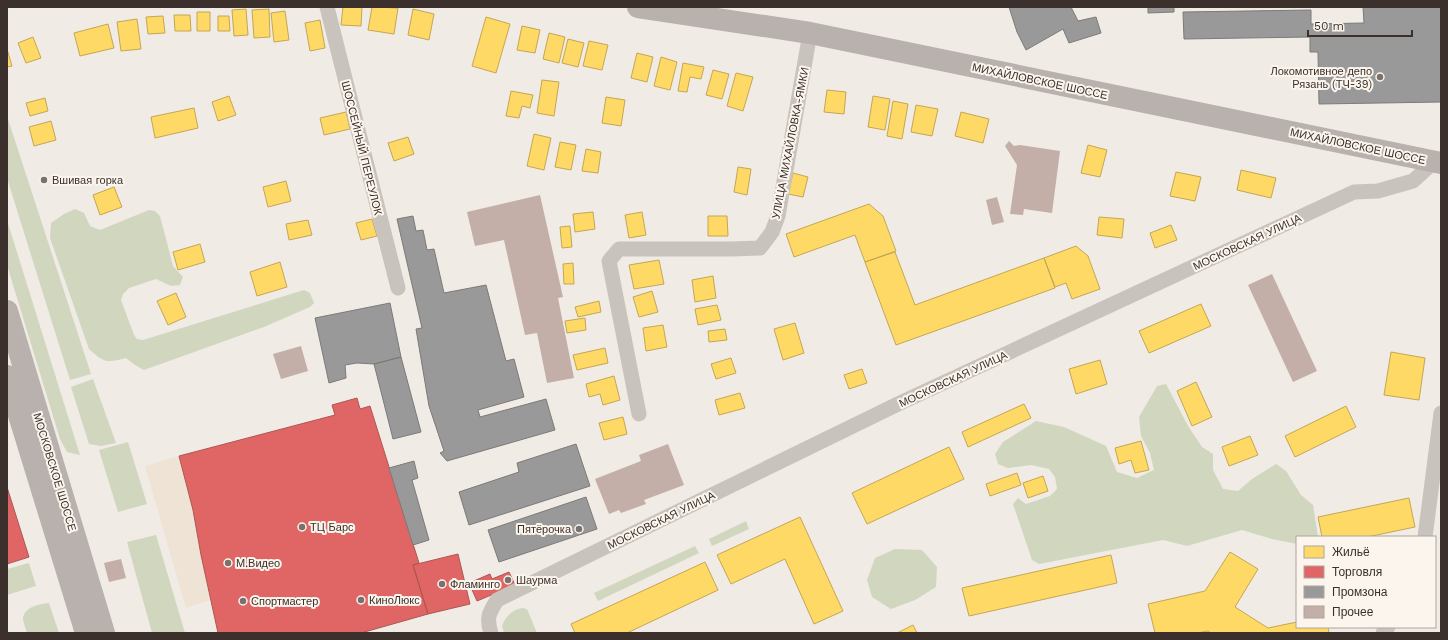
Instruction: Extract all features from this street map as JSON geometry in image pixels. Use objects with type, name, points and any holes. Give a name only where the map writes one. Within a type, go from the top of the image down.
[{"type":"main road","name":"МИХАЙЛОВСКОЕ ШОССЕ","points":[[638,7],[810,33],[1438,163]]},
{"type":"main road","name":"МОСКОВСКОЕ ШОССЕ","points":[[7,311],[104,633]]},
{"type":"main road","name":"МОСКОВСКОЕ ШОССЕ","points":[[7,376],[86,633]]},
{"type":"street","name":"ШОССЕЙНЫЙ ПЕРЕУЛОК","points":[[327,7],[398,288]]},
{"type":"street","name":"УЛИЦА МИХАЙЛОВКА-ЯМКИ","points":[[639,414],[609,261],[619,249],[760,248],[772,232],[778,216],[810,33]]},
{"type":"street","name":"МОСКОВСКАЯ УЛИЦА","points":[[489,628],[491,610],[498,600],[865,420],[1354,192],[1378,191],[1413,182],[1438,163]]},
{"type":"street","points":[[1424,536],[1441,413]]},
{"type":"green space","points":[[7,116],[91,374],[70,380],[7,178]]},
{"type":"green space","points":[[75,209],[84,213],[90,226],[100,230],[149,210],[155,211],[160,216],[173,266],[183,277],[180,285],[171,286],[156,279],[129,288],[123,294],[121,300],[134,335],[137,339],[143,340],[304,290],[310,293],[314,303],[310,307],[264,327],[144,370],[126,358],[106,361],[98,357],[89,349],[50,238],[51,223],[64,214]]},
{"type":"green space","points":[[7,220],[80,455],[67,452],[60,439],[7,265]]},
{"type":"green space","points":[[93,379],[116,443],[101,446],[89,444],[71,387]]},
{"type":"green space","points":[[1166,384],[1188,426],[1202,447],[1213,454],[1213,470],[1223,489],[1238,491],[1252,479],[1276,464],[1286,471],[1301,495],[1313,505],[1318,536],[1296,536],[1296,544],[1272,539],[1242,530],[1187,546],[1163,540],[1039,564],[1032,560],[1013,504],[1018,498],[1026,504],[1050,496],[1057,489],[1055,477],[1049,469],[1031,465],[1008,468],[998,464],[995,454],[1003,442],[1036,421],[1064,427],[1106,446],[1117,472],[1137,478],[1154,470],[1150,453],[1141,436],[1139,417],[1157,386]]},
{"type":"green space","points":[[128,442],[147,504],[118,512],[99,450]]},
{"type":"green space","points":[[746,521],[749,529],[712,546],[709,539]]},
{"type":"green space","points":[[156,535],[185,633],[152,633],[127,542]]},
{"type":"green space","points":[[695,546],[699,553],[598,601],[594,593]]},
{"type":"green space","points":[[895,549],[922,550],[937,567],[936,587],[915,600],[891,609],[872,597],[867,580],[875,558]]},
{"type":"green space","points":[[29,563],[36,586],[7,595],[7,569]]},
{"type":"green space","points":[[49,603],[59,633],[27,633],[23,620],[24,614],[34,606]]},
{"type":"green space","points":[[522,608],[527,609],[537,633],[504,633],[502,626],[505,619],[512,612]]},
{"type":"shaded area","points":[[179,456],[193,510],[210,600],[186,608],[145,466]]},
{"type":"building: Жильё","points":[[343,7],[362,7],[361,26],[341,25]]},
{"type":"building: Жильё","points":[[372,7],[398,8],[394,34],[368,30]]},
{"type":"building: Жильё","points":[[246,9],[248,35],[234,36],[232,10]]},
{"type":"building: Жильё","points":[[269,9],[270,37],[254,38],[252,10]]},
{"type":"building: Жильё","points":[[413,9],[434,14],[429,40],[408,35]]},
{"type":"building: Жильё","points":[[285,11],[289,40],[274,42],[271,13]]},
{"type":"building: Жильё","points":[[197,12],[210,12],[210,31],[197,31]]},
{"type":"building: Жильё","points":[[174,15],[190,15],[191,31],[175,31]]},
{"type":"building: Жильё","points":[[163,16],[165,33],[148,34],[146,17]]},
{"type":"building: Жильё","points":[[218,16],[229,16],[230,31],[218,31]]},
{"type":"building: Жильё","points":[[486,17],[510,24],[496,73],[472,66]]},
{"type":"building: Жильё","points":[[137,19],[141,49],[121,51],[117,22]]},
{"type":"building: Жильё","points":[[320,20],[325,48],[310,51],[305,23]]},
{"type":"building: Жильё","points":[[108,24],[114,48],[80,56],[74,33]]},
{"type":"building: Жильё","points":[[522,26],[540,30],[535,53],[517,50]]},
{"type":"building: Жильё","points":[[549,33],[565,37],[559,63],[543,59]]},
{"type":"building: Жильё","points":[[33,37],[41,58],[26,63],[18,43]]},
{"type":"building: Жильё","points":[[568,39],[584,43],[578,67],[562,63]]},
{"type":"building: Жильё","points":[[589,41],[608,45],[602,70],[583,66]]},
{"type":"building: Жильё","points":[[7,49],[12,66],[7,67]]},
{"type":"building: Жильё","points":[[637,53],[653,57],[647,82],[631,78]]},
{"type":"building: Жильё","points":[[661,57],[677,62],[670,90],[654,86]]},
{"type":"building: Жильё","points":[[683,63],[704,67],[701,79],[690,77],[687,92],[678,91]]},
{"type":"building: Жильё","points":[[713,70],[729,74],[722,99],[706,95]]},
{"type":"building: Жильё","points":[[736,73],[753,77],[743,111],[727,106]]},
{"type":"building: Жильё","points":[[542,80],[559,82],[554,116],[537,113]]},
{"type":"building: Жильё","points":[[827,90],[846,92],[844,114],[824,112]]},
{"type":"building: Жильё","points":[[511,91],[533,95],[530,108],[522,106],[519,118],[506,116]]},
{"type":"building: Жильё","points":[[229,96],[236,115],[218,121],[212,102]]},
{"type":"building: Жильё","points":[[873,96],[890,99],[885,130],[868,127]]},
{"type":"building: Жильё","points":[[606,97],[625,100],[621,126],[602,123]]},
{"type":"building: Жильё","points":[[45,98],[48,111],[30,116],[26,103]]},
{"type":"building: Жильё","points":[[893,101],[908,104],[902,139],[887,136]]},
{"type":"building: Жильё","points":[[916,105],[938,109],[932,136],[911,132]]},
{"type":"building: Жильё","points":[[194,108],[198,128],[155,138],[151,117]]},
{"type":"building: Жильё","points":[[346,112],[350,129],[324,135],[320,118]]},
{"type":"building: Жильё","points":[[961,112],[989,119],[983,143],[955,136]]},
{"type":"building: Жильё","points":[[51,121],[56,140],[34,146],[29,127]]},
{"type":"building: Жильё","points":[[534,134],[551,138],[544,170],[527,166]]},
{"type":"building: Жильё","points":[[408,137],[414,154],[394,161],[388,143]]},
{"type":"building: Жильё","points":[[560,142],[576,145],[571,170],[555,167]]},
{"type":"building: Жильё","points":[[1088,145],[1107,150],[1100,177],[1081,173]]},
{"type":"building: Жильё","points":[[586,149],[601,152],[598,173],[582,171]]},
{"type":"building: Жильё","points":[[738,167],[751,169],[747,195],[734,192]]},
{"type":"building: Жильё","points":[[1241,170],[1276,178],[1271,198],[1237,190]]},
{"type":"building: Жильё","points":[[1176,172],[1201,177],[1195,201],[1170,196]]},
{"type":"building: Жильё","points":[[793,173],[808,177],[803,197],[788,194]]},
{"type":"building: Жильё","points":[[286,181],[291,201],[268,207],[263,187]]},
{"type":"building: Жильё","points":[[114,187],[122,207],[100,215],[93,195]]},
{"type":"building: Жильё","points":[[869,204],[883,216],[896,251],[865,262],[855,235],[794,257],[786,234]]},
{"type":"building: Жильё","points":[[593,212],[595,229],[575,232],[573,214]]},
{"type":"building: Жильё","points":[[642,212],[646,235],[629,238],[625,215]]},
{"type":"building: Жильё","points":[[708,216],[727,216],[728,236],[708,236]]},
{"type":"building: Жильё","points":[[1099,217],[1124,219],[1122,238],[1097,235]]},
{"type":"building: Жильё","points":[[372,219],[377,236],[361,240],[356,223]]},
{"type":"building: Жильё","points":[[308,220],[312,235],[289,240],[286,224]]},
{"type":"building: Жильё","points":[[1171,225],[1177,240],[1155,248],[1150,233]]},
{"type":"building: Жильё","points":[[570,226],[572,247],[562,248],[560,227]]},
{"type":"building: Жильё","points":[[200,244],[205,262],[178,270],[173,252]]},
{"type":"building: Жильё","points":[[1076,246],[1088,256],[1100,289],[1072,299],[1066,283],[1055,287],[1044,258]]},
{"type":"building: Жильё","points":[[895,252],[915,305],[1044,258],[1055,288],[896,345],[865,262]]},
{"type":"building: Жильё","points":[[659,260],[664,284],[634,289],[629,265]]},
{"type":"building: Жильё","points":[[280,262],[287,287],[257,296],[250,272]]},
{"type":"building: Жильё","points":[[573,263],[574,284],[564,284],[563,264]]},
{"type":"building: Жильё","points":[[713,276],[716,298],[695,302],[692,280]]},
{"type":"building: Жильё","points":[[652,291],[658,312],[639,317],[633,297]]},
{"type":"building: Жильё","points":[[176,293],[186,317],[168,325],[157,301]]},
{"type":"building: Жильё","points":[[599,301],[601,312],[578,317],[575,307]]},
{"type":"building: Жильё","points":[[1201,304],[1211,326],[1149,353],[1139,331]]},
{"type":"building: Жильё","points":[[717,305],[721,320],[698,325],[695,309]]},
{"type":"building: Жильё","points":[[585,318],[586,330],[567,333],[565,321]]},
{"type":"building: Жильё","points":[[795,323],[804,353],[783,360],[774,329]]},
{"type":"building: Жильё","points":[[663,325],[667,347],[646,351],[643,328]]},
{"type":"building: Жильё","points":[[725,329],[727,340],[709,342],[708,331]]},
{"type":"building: Жильё","points":[[605,348],[608,363],[577,370],[573,355]]},
{"type":"building: Жильё","points":[[1391,352],[1425,358],[1419,400],[1384,395]]},
{"type":"building: Жильё","points":[[731,358],[736,373],[716,379],[711,364]]},
{"type":"building: Жильё","points":[[1100,360],[1107,384],[1076,394],[1069,369]]},
{"type":"building: Жильё","points":[[862,369],[867,383],[849,389],[844,375]]},
{"type":"building: Жильё","points":[[614,376],[620,400],[603,405],[600,394],[589,397],[586,384]]},
{"type":"building: Жильё","points":[[1196,382],[1212,417],[1192,426],[1177,391]]},
{"type":"building: Жильё","points":[[740,393],[745,408],[719,415],[715,400]]},
{"type":"building: Жильё","points":[[1024,404],[1031,418],[968,447],[962,432]]},
{"type":"building: Жильё","points":[[1346,406],[1356,427],[1295,457],[1285,436]]},
{"type":"building: Жильё","points":[[623,417],[627,434],[604,440],[599,423]]},
{"type":"building: Жильё","points":[[1250,436],[1258,455],[1229,466],[1222,447]]},
{"type":"building: Жильё","points":[[1141,441],[1149,470],[1135,473],[1131,460],[1119,464],[1115,448]]},
{"type":"building: Жильё","points":[[949,447],[964,479],[867,524],[852,493]]},
{"type":"building: Жильё","points":[[1017,473],[1021,485],[990,496],[986,484]]},
{"type":"building: Жильё","points":[[1043,476],[1048,491],[1028,498],[1023,483]]},
{"type":"building: Жильё","points":[[1409,498],[1415,527],[1372,536],[1322,536],[1318,517]]},
{"type":"building: Жильё","points":[[800,517],[843,611],[814,624],[785,559],[731,584],[717,555]]},
{"type":"building: Жильё","points":[[1230,552],[1258,569],[1235,607],[1268,628],[1296,622],[1296,628],[1328,628],[1329,633],[1211,633],[1208,631],[1197,633],[1155,633],[1148,604],[1205,591]]},
{"type":"building: Жильё","points":[[1111,555],[1117,583],[969,616],[962,588]]},
{"type":"building: Жильё","points":[[705,562],[718,590],[627,633],[575,633],[571,624]]},
{"type":"building: Жильё","points":[[913,625],[917,633],[897,633]]},
{"type":"building: Торговля","name":"ТЦ Барс","points":[[357,398],[360,409],[370,406],[419,563],[413,565],[428,614],[361,633],[218,633],[193,510],[179,456],[335,415],[332,405]]},
{"type":"building: Торговля","points":[[7,487],[29,557],[7,564]]},
{"type":"building: Торговля","name":"Фламинго","points":[[458,554],[470,604],[428,614],[413,565]]},
{"type":"building: Торговля","points":[[509,572],[515,585],[477,601],[469,583],[490,574],[492,579]]},
{"type":"building: Промзона","points":[[1009,7],[1071,7],[1078,21],[1096,17],[1101,33],[1069,43],[1063,29],[1026,50],[1017,32]]},
{"type":"building: Промзона","points":[[1148,7],[1174,7],[1174,12],[1148,13]]},
{"type":"building: Промзона","name":"Локомотивное депо Рязань (ТЧ-39)","points":[[1363,7],[1441,7],[1441,102],[1319,104],[1318,52],[1310,52],[1310,37],[1184,39],[1183,12],[1311,10],[1311,24],[1364,23]]},
{"type":"building: Промзона","points":[[413,216],[416,231],[423,230],[427,250],[434,249],[444,293],[486,285],[506,361],[514,359],[524,397],[478,410],[480,417],[546,399],[555,430],[447,461],[440,453],[444,451],[429,406],[416,329],[422,328],[397,219]]},
{"type":"building: Промзона","points":[[390,303],[401,357],[374,364],[357,363],[345,365],[346,378],[329,383],[315,318]]},
{"type":"building: Промзона","points":[[401,357],[421,432],[393,439],[374,364]]},
{"type":"building: Промзона","points":[[576,444],[590,486],[469,525],[459,492],[519,472],[517,463]]},
{"type":"building: Промзона","points":[[414,461],[418,478],[412,480],[429,540],[413,545],[389,468]]},
{"type":"building: Промзона","points":[[586,497],[597,529],[499,562],[488,530]]},
{"type":"building: Прочее","points":[[1009,141],[1014,146],[1020,145],[1060,151],[1052,213],[1024,209],[1023,215],[1010,214],[1017,165],[1005,146]]},
{"type":"building: Прочее","points":[[540,195],[563,297],[558,298],[574,378],[547,383],[537,333],[525,335],[504,240],[475,246],[467,212]]},
{"type":"building: Прочее","points":[[997,197],[1004,222],[992,225],[986,200]]},
{"type":"building: Прочее","points":[[1272,274],[1317,371],[1293,382],[1248,285]]},
{"type":"building: Прочее","points":[[301,346],[308,371],[281,379],[273,354]]},
{"type":"building: Прочее","points":[[668,444],[684,485],[644,500],[646,504],[621,513],[619,510],[609,514],[595,479],[641,461],[639,455]]},
{"type":"building: Прочее","points":[[121,559],[126,578],[109,582],[104,563]]},
{"type":"place","name":"Локомотивное депо Рязань (ТЧ-39)","points":[[1380,77]]},
{"type":"place","name":"Вшивая горка","points":[[44,180]]},
{"type":"place","name":"ТЦ Барс","points":[[302,527]]},
{"type":"place","name":"Пятёрочка","points":[[579,529]]},
{"type":"place","name":"М.Видео","points":[[228,563]]},
{"type":"place","name":"Шаурма","points":[[508,580]]},
{"type":"place","name":"Фламинго","points":[[442,584]]},
{"type":"place","name":"КиноЛюкс","points":[[361,600]]},
{"type":"place","name":"Спортмастер","points":[[243,601]]}]
